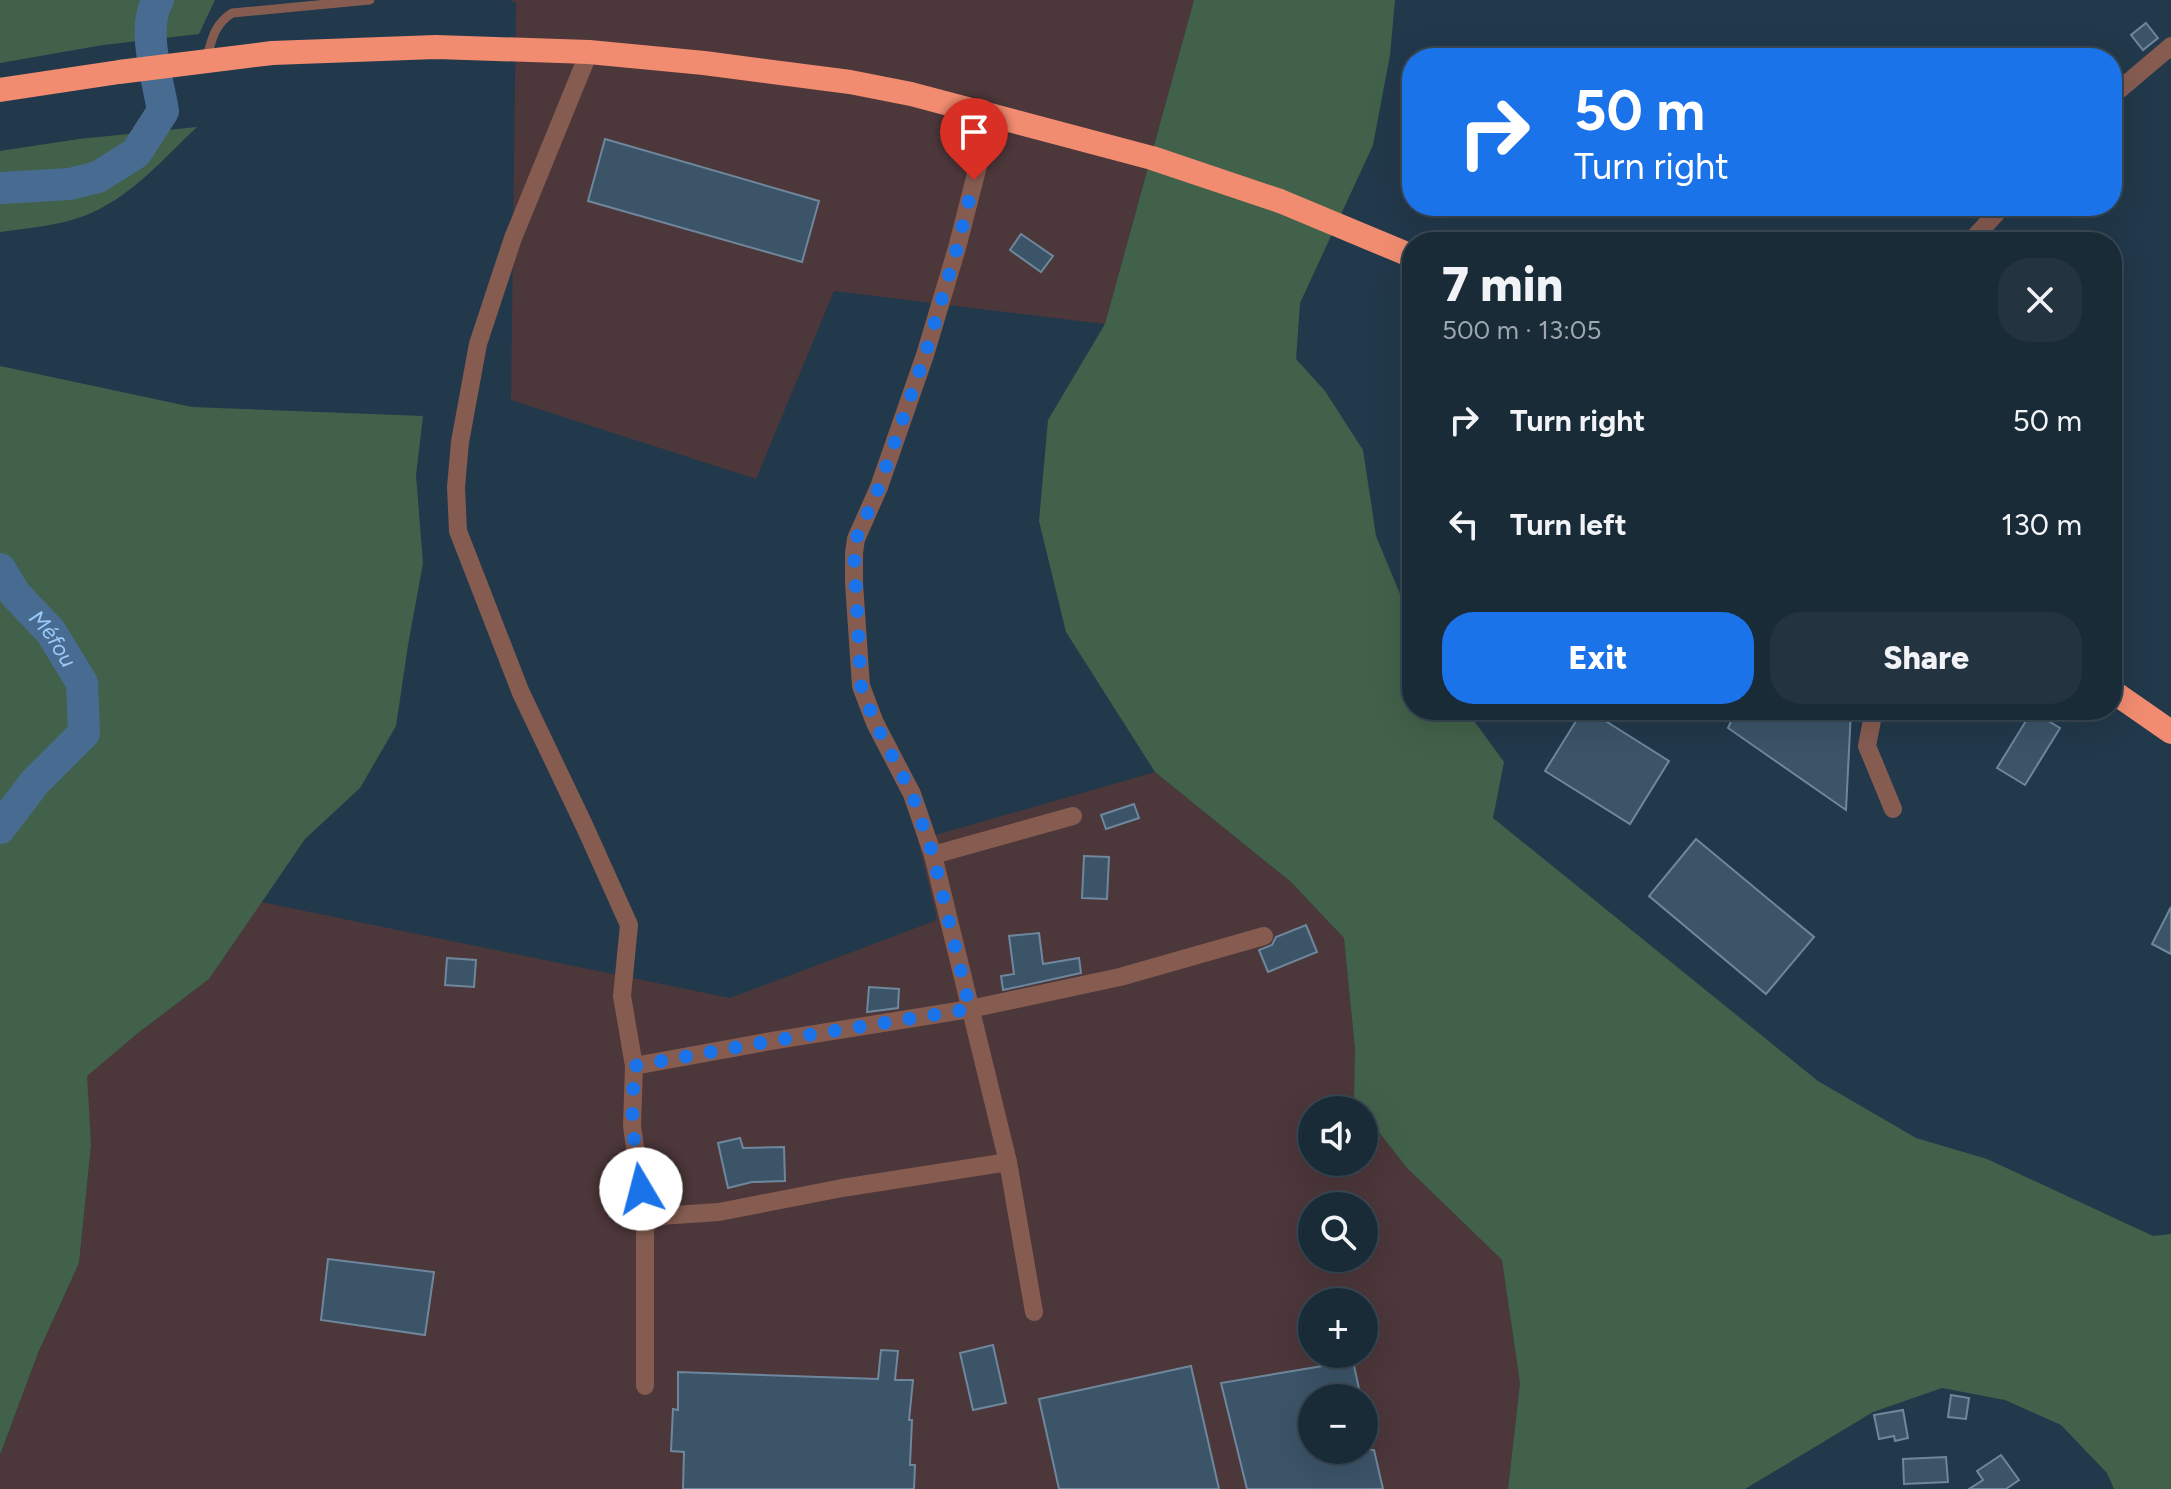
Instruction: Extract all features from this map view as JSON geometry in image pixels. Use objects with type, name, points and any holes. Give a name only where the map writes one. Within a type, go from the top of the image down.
[{"type":"highway","points":[[0,90],[272,53],[436,47],[589,52],[704,63],[850,82],[911,94],[1152,158],[1280,201],[1402,252]]},
{"type":"highway","points":[[2122,698],[2171,732]]},
{"type":"street","points":[[2122,88],[2171,46]]},
{"type":"street","points":[[589,52],[513,238],[478,344],[460,442],[456,487],[458,531],[521,693],[629,925],[622,996],[634,1066],[632,1126],[645,1217],[645,1386]]},
{"type":"street","points":[[991,115],[957,248],[925,355],[879,487],[856,539],[854,553],[861,686],[875,723],[912,794],[933,855],[1008,1162],[1034,1312]]},
{"type":"street","points":[[1979,232],[1994,216]]},
{"type":"street","points":[[1872,720],[1867,746],[1893,809]]},
{"type":"street","points":[[933,855],[1073,816]]},
{"type":"street","points":[[634,1066],[970,1009],[1120,977],[1264,936]]},
{"type":"street","points":[[645,1217],[719,1212],[842,1188],[1008,1162]]},
{"type":"lane","points":[[206,60],[214,32],[222,20],[232,13],[370,0]]},
{"type":"shaded area","points":[[509,0],[1194,0],[1105,324],[834,291],[756,479],[511,400],[516,3]]},
{"type":"shaded area","points":[[1155,772],[1291,882],[1344,938],[1355,1049],[1354,1096],[1298,1096],[1298,1176],[1378,1176],[1378,1131],[1407,1168],[1502,1260],[1520,1383],[1508,1489],[0,1489],[0,1455],[38,1353],[79,1263],[91,1145],[86,1076],[209,979],[261,902],[730,998],[937,920],[918,840]]},
{"type":"green space","points":[[0,0],[215,0],[199,34],[103,45],[0,63]]},
{"type":"green space","points":[[1194,0],[1395,0],[1390,55],[1373,145],[1300,303],[1296,359],[1325,391],[1363,450],[1376,536],[1402,599],[1402,720],[1473,720],[1504,762],[1493,818],[1818,1081],[1916,1138],[1987,1159],[2153,1236],[2171,1234],[2171,1489],[2114,1489],[2107,1473],[2061,1425],[2005,1400],[1942,1388],[1873,1412],[1745,1489],[1508,1489],[1520,1383],[1502,1260],[1407,1168],[1378,1131],[1378,1096],[1354,1096],[1355,1049],[1344,938],[1291,882],[1155,772],[1066,632],[1039,521],[1048,420],[1105,324]]},
{"type":"green space","points":[[197,127],[121,196],[91,213],[47,226],[0,232],[0,151]]},
{"type":"green space","points":[[0,366],[192,407],[423,416],[416,475],[423,563],[396,726],[360,788],[305,839],[209,979],[87,1076],[91,1145],[79,1263],[38,1353],[0,1455]]},
{"type":"building","points":[[2146,23],[2158,38],[2143,50],[2131,35]]},
{"type":"building","points":[[605,139],[819,201],[802,262],[588,201]]},
{"type":"building","points":[[1021,234],[1053,256],[1041,272],[1010,250]]},
{"type":"building","points":[[1577,720],[1604,720],[1669,761],[1630,824],[1545,771]]},
{"type":"building","points":[[1732,720],[1850,720],[1846,810],[1728,728]]},
{"type":"building","points":[[2026,720],[2047,720],[2060,728],[2025,785],[1997,768]]},
{"type":"building","points":[[1134,804],[1139,818],[1106,829],[1101,815]]},
{"type":"building","points":[[1696,839],[1814,937],[1766,994],[1649,896]]},
{"type":"building","points":[[1084,856],[1109,857],[1107,899],[1082,898]]},
{"type":"building","points":[[2171,907],[2171,954],[2152,944]]},
{"type":"building","points":[[1306,925],[1317,952],[1268,972],[1259,950],[1272,945],[1276,937]]},
{"type":"building","points":[[1039,933],[1043,964],[1079,958],[1081,973],[1003,990],[1001,976],[1014,974],[1009,936]]},
{"type":"building","points":[[447,958],[476,960],[474,987],[445,985]]},
{"type":"building","points":[[869,987],[899,989],[898,1008],[867,1012]]},
{"type":"building","points":[[740,1138],[743,1148],[784,1147],[785,1181],[752,1182],[728,1188],[718,1143]]},
{"type":"building","points":[[328,1259],[434,1272],[425,1335],[321,1320]]},
{"type":"building","points":[[993,1345],[1006,1403],[973,1410],[960,1353]]},
{"type":"building","points":[[881,1350],[898,1351],[895,1380],[913,1380],[909,1420],[912,1420],[910,1465],[915,1465],[914,1489],[683,1489],[684,1452],[671,1451],[673,1409],[678,1410],[678,1372],[878,1379]]},
{"type":"building","points":[[1191,1366],[1219,1489],[1059,1489],[1039,1399]]},
{"type":"building","points":[[1311,1368],[1355,1368],[1358,1384],[1298,1384],[1298,1464],[1377,1464],[1383,1489],[1247,1489],[1221,1383]]},
{"type":"building","points":[[1951,1395],[1969,1398],[1966,1419],[1948,1417]]},
{"type":"building","points":[[1903,1410],[1908,1438],[1895,1441],[1894,1436],[1879,1439],[1874,1415]]},
{"type":"building","points":[[2001,1455],[2019,1480],[2006,1489],[1969,1489],[1983,1480],[1977,1471]]},
{"type":"building","points":[[1946,1457],[1948,1482],[1904,1484],[1903,1459]]},
{"type":"waterway","name":"Méfou","points":[[0,188],[70,184],[98,177],[136,153],[163,111],[151,39],[153,11],[158,0]]},
{"type":"waterway","name":"Méfou","points":[[0,569],[15,594],[51,632],[82,683],[84,733],[35,782],[0,828]]},
{"type":"route","points":[[641,1189],[632,1126],[634,1066],[970,1009],[933,855],[912,794],[875,723],[861,686],[854,553],[856,539],[879,487],[925,355],[974,180]]}]
